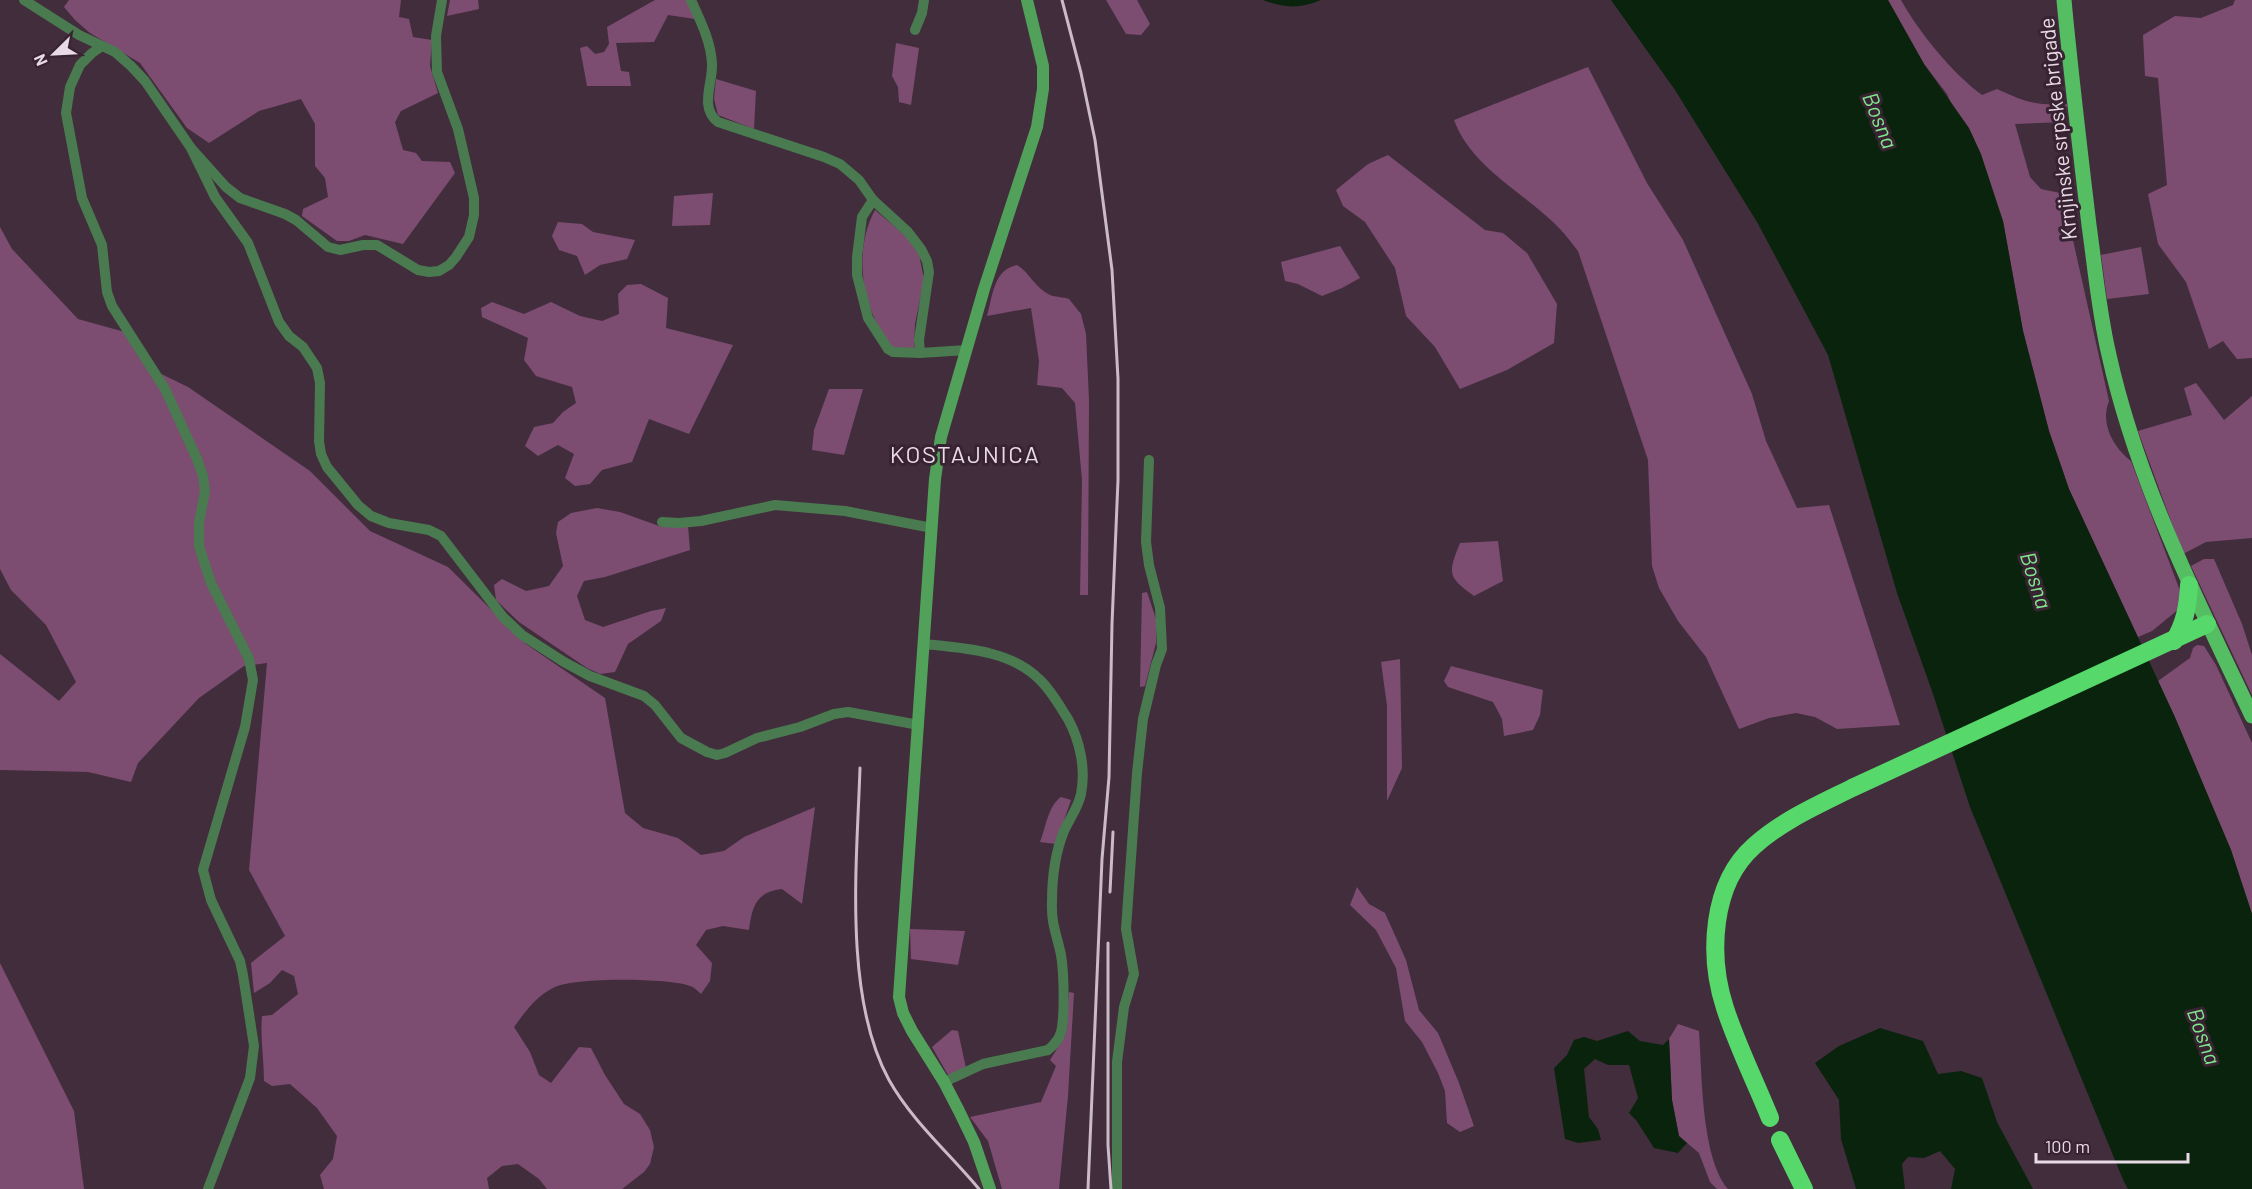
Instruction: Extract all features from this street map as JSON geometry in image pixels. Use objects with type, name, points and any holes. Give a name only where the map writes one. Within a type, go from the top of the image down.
[{"type":"highway","points":[[2174,641],[2183,627],[2188,605],[2189,585]]},
{"type":"highway","points":[[1770,1118],[1725,1008],[1718,979],[1716,950],[1721,901],[1734,869],[1752,847],[1796,816],[1852,788],[2207,624]]},
{"type":"highway","points":[[1780,1140],[1803,1189]]},
{"type":"main road","points":[[990,1189],[974,1142],[944,1082],[912,1031],[903,1013],[899,997],[932,528],[941,437],[1037,127],[1043,90],[1043,66],[1027,0]]},
{"type":"main road","name":"Krnjinske srpske brigade","points":[[2064,0],[2072,93],[2108,354],[2128,426],[2156,504],[2189,585],[2252,716]]},
{"type":"street","points":[[24,0],[79,35],[115,52],[131,66],[151,90],[191,148],[226,187],[240,198],[285,214],[328,247],[340,250],[363,245],[377,246],[418,270],[429,273],[439,271],[449,265],[469,237],[474,215],[474,198],[458,129],[437,72],[436,36],[442,0]]},
{"type":"street","points":[[691,0],[708,42],[712,65],[708,108],[711,117],[717,122],[840,164],[859,180],[873,200],[908,232],[927,261],[929,272],[921,319],[920,353]]},
{"type":"street","points":[[915,30],[922,13],[924,0]]},
{"type":"street","points":[[102,46],[81,65],[70,87],[66,112],[82,198],[102,245],[107,292],[112,306],[165,389],[197,459],[205,491],[199,523],[199,546],[211,583],[249,659],[253,680],[245,727],[203,870],[211,900],[240,961],[254,1046],[253,1063],[250,1078],[208,1189]]},
{"type":"street","points":[[191,148],[215,197],[248,243],[279,322],[289,336],[303,347],[317,368],[320,383],[319,441],[321,454],[327,467],[358,505],[371,516],[389,523],[429,530],[441,536],[503,617],[522,635],[590,676],[644,696],[655,705],[681,738],[707,752],[717,755],[725,753],[757,738],[800,727],[834,714],[848,712],[919,725]]},
{"type":"street","points":[[873,200],[862,217],[857,275],[861,298],[868,318],[888,349],[899,353],[967,350]]},
{"type":"street","points":[[1118,1189],[1117,1062],[1124,1007],[1134,974],[1126,929],[1137,774],[1143,719],[1162,649],[1160,608],[1147,557],[1149,460]]},
{"type":"street","points":[[662,522],[701,521],[775,505],[845,511],[932,528]]},
{"type":"street","points":[[924,644],[981,651],[1010,660],[1037,676],[1051,691],[1071,725],[1079,744],[1083,770],[1077,808],[1064,831],[1052,886],[1052,924],[1061,956],[1061,1033],[1056,1043],[1048,1050],[983,1064],[944,1082]]},
{"type":"shaded area","points":[[69,0],[401,0],[399,17],[409,19],[413,37],[432,40],[430,66],[438,93],[401,111],[395,122],[403,150],[416,153],[422,161],[450,162],[455,173],[403,244],[365,235],[349,241],[337,241],[302,216],[303,209],[328,197],[325,178],[315,166],[315,124],[301,99],[259,111],[209,143],[187,128],[140,63],[90,33],[75,20],[64,7]]},
{"type":"shaded area","points":[[450,0],[478,0],[479,9],[447,16]]},
{"type":"shaded area","points":[[655,0],[688,0],[695,19],[668,15],[654,42],[616,43],[621,71],[629,72],[631,86],[587,86],[580,48],[587,46],[595,54],[604,52],[609,44],[607,27]]},
{"type":"shaded area","points":[[1106,0],[1137,0],[1150,24],[1141,35],[1126,34]]},
{"type":"shaded area","points":[[1888,0],[1901,0],[1937,51],[1982,95],[1997,89],[2031,102],[2067,104],[2065,122],[2015,124],[2030,177],[2041,189],[2065,194],[2068,218],[2109,401],[2107,426],[2114,442],[2131,461],[2185,604],[2152,631],[2138,637],[2069,489],[2049,431],[2023,331],[2003,221],[1947,94],[1924,64]]},
{"type":"shaded area","points":[[2235,0],[2252,0],[2252,358],[2237,359],[2223,341],[2209,349],[2186,282],[2158,244],[2148,194],[2167,185],[2158,78],[2145,76],[2143,35],[2175,16],[2201,18],[2233,5]]},
{"type":"shaded area","points":[[896,43],[919,48],[911,105],[899,102],[898,87],[892,76]]},
{"type":"shaded area","points":[[1588,67],[1647,183],[1683,240],[1752,394],[1766,441],[1797,508],[1829,505],[1900,725],[1837,729],[1815,717],[1796,713],[1769,718],[1739,729],[1706,657],[1678,621],[1659,588],[1652,566],[1648,460],[1578,251],[1546,216],[1486,167],[1462,137],[1454,120]]},
{"type":"shaded area","points":[[716,79],[756,91],[754,129],[718,115],[714,99]]},
{"type":"shaded area","points":[[1388,155],[1485,230],[1503,233],[1527,253],[1557,304],[1554,343],[1507,370],[1460,389],[1435,347],[1406,316],[1395,268],[1365,222],[1343,206],[1336,190],[1368,164]]},
{"type":"shaded area","points":[[713,193],[710,225],[672,226],[674,196]]},
{"type":"shaded area","points":[[875,210],[907,237],[919,254],[924,280],[915,324],[914,350],[898,350],[891,346],[868,303],[863,255],[869,224]]},
{"type":"shaded area","points":[[558,222],[582,224],[593,232],[635,240],[627,259],[600,265],[585,275],[577,256],[559,250],[552,236]]},
{"type":"shaded area","points":[[0,227],[12,249],[78,319],[132,334],[147,367],[188,387],[310,471],[370,531],[448,567],[526,644],[605,698],[625,813],[643,828],[678,838],[701,855],[724,851],[744,837],[815,807],[802,904],[782,889],[773,891],[766,893],[757,902],[749,930],[723,926],[706,930],[696,945],[712,963],[710,981],[701,994],[690,986],[662,981],[599,980],[564,984],[541,995],[514,1027],[530,1052],[539,1075],[551,1083],[579,1047],[591,1048],[624,1104],[640,1114],[650,1130],[654,1147],[650,1164],[644,1172],[622,1189],[547,1189],[539,1179],[518,1164],[502,1166],[487,1178],[489,1189],[324,1189],[320,1175],[333,1159],[337,1136],[317,1108],[290,1084],[272,1086],[264,1081],[262,1016],[272,1015],[298,994],[294,976],[282,970],[270,983],[254,993],[251,963],[285,936],[249,870],[267,663],[244,666],[199,698],[138,763],[131,782],[88,772],[0,770],[0,654],[59,701],[76,682],[46,625],[11,590],[0,569]]},
{"type":"shaded area","points":[[1340,246],[1360,278],[1322,296],[1298,284],[1285,281],[1281,262]]},
{"type":"shaded area","points":[[2141,247],[2149,294],[2107,299],[2101,255]]},
{"type":"shaded area","points":[[1017,265],[1045,292],[1052,296],[1069,299],[1081,314],[1086,334],[1089,400],[1088,595],[1080,595],[1082,480],[1075,403],[1062,388],[1037,385],[1039,361],[1031,308],[987,316],[999,278],[1003,272]]},
{"type":"shaded area","points":[[641,284],[668,298],[666,328],[733,345],[689,434],[649,419],[632,462],[602,470],[590,484],[575,486],[565,478],[574,454],[558,445],[538,456],[525,446],[534,427],[553,423],[576,403],[572,387],[536,376],[524,360],[528,338],[482,317],[481,308],[492,302],[524,314],[551,302],[580,316],[602,321],[619,314],[618,294],[627,285]]},
{"type":"shaded area","points":[[2196,383],[2224,420],[2252,396],[2252,538],[2206,542],[2183,554],[2138,431],[2192,415],[2184,388]]},
{"type":"shaded area","points":[[829,389],[863,389],[844,455],[812,450],[814,430]]},
{"type":"shaded area","points":[[597,508],[620,512],[662,527],[688,526],[690,550],[605,577],[584,581],[577,596],[585,620],[603,627],[666,608],[661,621],[628,644],[615,672],[600,674],[587,668],[519,622],[496,600],[494,585],[502,579],[526,591],[549,586],[563,566],[556,533],[558,522],[571,513]]},
{"type":"shaded area","points":[[1498,541],[1503,581],[1474,596],[1459,584],[1452,574],[1453,561],[1460,543]]},
{"type":"shaded area","points":[[2204,559],[2214,559],[2242,624],[2252,655],[2252,695],[2191,566]]},
{"type":"shaded area","points":[[1147,592],[1156,619],[1156,643],[1145,686],[1140,687],[1142,593]]},
{"type":"shaded area","points":[[2197,645],[2204,646],[2216,665],[2252,743],[2252,914],[2231,850],[2158,681],[2190,658],[2193,648]]},
{"type":"shaded area","points":[[1400,659],[1402,768],[1387,801],[1387,706],[1381,662]]},
{"type":"shaded area","points":[[1451,666],[1543,690],[1540,715],[1533,730],[1504,736],[1502,719],[1493,702],[1448,687],[1444,681]]},
{"type":"shaded area","points":[[1061,797],[1071,800],[1056,844],[1040,842],[1050,811]]},
{"type":"shaded area","points":[[1357,887],[1369,904],[1385,913],[1406,960],[1419,1010],[1438,1033],[1474,1126],[1460,1132],[1447,1123],[1445,1091],[1422,1042],[1405,1021],[1396,968],[1376,930],[1350,905]]},
{"type":"shaded area","points":[[910,929],[965,931],[958,965],[911,959]]},
{"type":"shaded area","points":[[0,963],[74,1111],[84,1189],[0,1189]]},
{"type":"shaded area","points":[[1069,992],[1074,993],[1068,1096],[1059,1189],[1002,1189],[988,1141],[970,1117],[1041,1102],[1056,1066],[1050,1060],[1065,1036]]},
{"type":"shaded area","points":[[1678,1024],[1699,1031],[1702,1091],[1708,1136],[1712,1157],[1728,1189],[1717,1189],[1710,1182],[1699,1153],[1679,1136],[1672,1100],[1669,1039]]},
{"type":"shaded area","points":[[952,1030],[958,1031],[966,1068],[948,1075],[932,1047]]},
{"type":"water","points":[[1263,0],[1321,0],[1306,5],[1292,6],[1277,5]]},
{"type":"water","name":"Bosna","points":[[1611,0],[1888,0],[1924,64],[1969,128],[1981,154],[2003,221],[2023,331],[2049,431],[2069,489],[2175,717],[2231,850],[2252,914],[2252,1189],[2128,1189],[2124,1182],[1970,807],[1897,593],[1828,355],[1757,222],[1675,90]]},
{"type":"water","points":[[1880,1028],[1923,1041],[1938,1074],[1961,1071],[1982,1078],[1997,1122],[2033,1189],[1951,1189],[1955,1169],[1940,1151],[1924,1158],[1908,1157],[1902,1164],[1905,1189],[1856,1189],[1841,1139],[1839,1100],[1815,1063],[1839,1046]]},
{"type":"water","points":[[1628,1031],[1640,1041],[1663,1045],[1669,1039],[1672,1100],[1679,1136],[1687,1143],[1678,1153],[1654,1148],[1629,1113],[1638,1098],[1629,1065],[1608,1065],[1595,1059],[1584,1069],[1589,1117],[1598,1129],[1601,1140],[1578,1143],[1565,1139],[1554,1068],[1567,1055],[1574,1040],[1584,1037],[1597,1041]]},
{"type":"railway","points":[[1062,0],[1095,140],[1112,270],[1118,379],[1118,480],[1109,777],[1102,859],[1088,1189]]},
{"type":"railway","points":[[860,768],[856,927],[865,1009],[874,1046],[898,1095],[979,1189]]},
{"type":"railway","points":[[1110,892],[1113,832]]},
{"type":"railway","points":[[1108,943],[1108,1145],[1111,1189]]},
{"type":"district","name":"KOSTAJNICA","points":[[965,453]]}]
